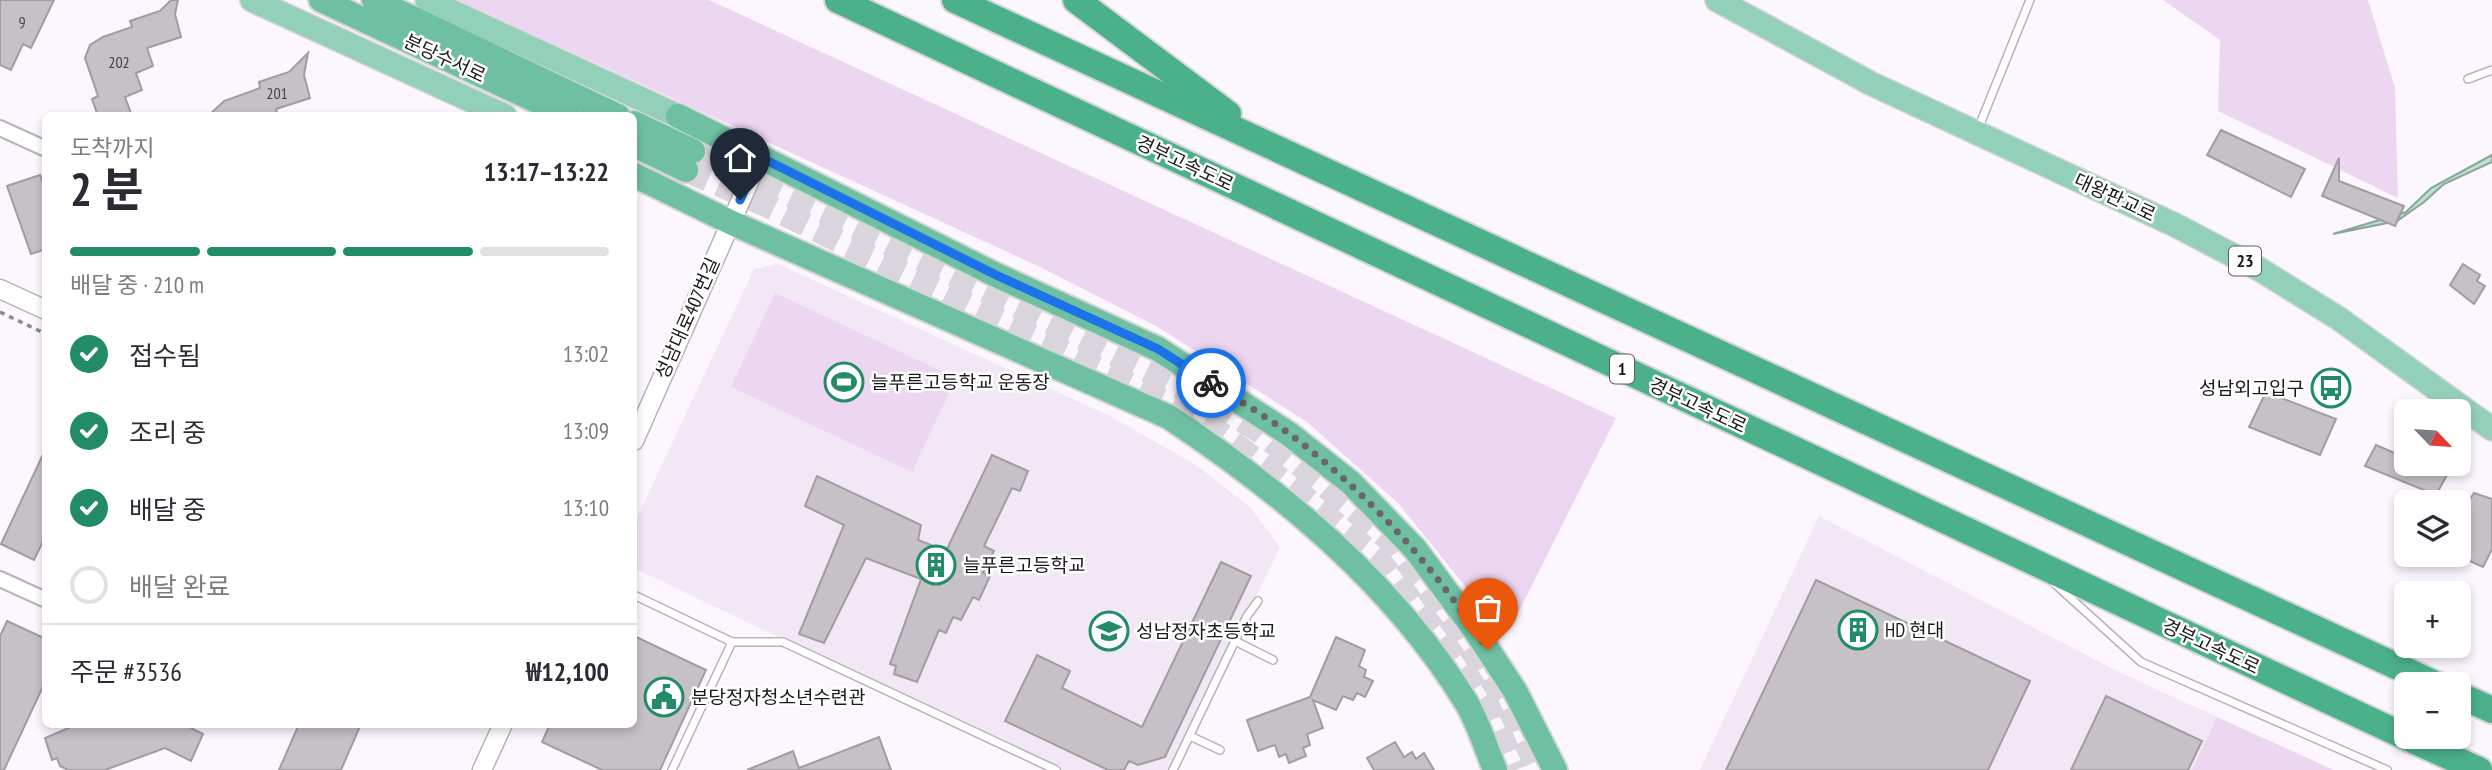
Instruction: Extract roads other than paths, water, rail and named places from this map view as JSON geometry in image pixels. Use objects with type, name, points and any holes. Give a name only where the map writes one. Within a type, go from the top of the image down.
[{"type":"highway","name":"분당수서로","points":[[321,0],[560,112]]},
{"type":"highway","name":"분당수서로","points":[[373,0],[610,112]]},
{"type":"highway","name":"경부고속도로","points":[[838,0],[2394,731]]},
{"type":"highway","points":[[954,0],[2409,672]]},
{"type":"highway","points":[[1076,0],[1272,146]]},
{"type":"highway","points":[[678,116],[996,275],[1158,349],[1289,434],[1351,483],[1415,549],[1475,630],[1515,691],[1555,770]]},
{"type":"highway","points":[[637,125],[689,160],[637,146]]},
{"type":"highway","points":[[637,176],[730,222],[1169,417],[1223,453],[1280,496],[1361,570],[1428,646],[1467,704],[1495,770]]},
{"type":"highway","points":[[2471,700],[2492,710]]},
{"type":"highway","name":"경부고속도로","points":[[2433,749],[2479,770]]},
{"type":"main road","points":[[252,0],[496,112]]},
{"type":"main road","points":[[427,0],[678,116]]},
{"type":"main road","name":"대왕판교로","points":[[1717,0],[1872,84],[2175,225],[2259,269],[2338,318],[2492,429]]},
{"type":"street","points":[[0,128],[42,147]]},
{"type":"street","name":"성남대로407번길","points":[[637,434],[760,157]]},
{"type":"street","points":[[0,289],[42,308]]},
{"type":"street","points":[[0,579],[42,598]]},
{"type":"street","points":[[482,770],[501,728]]},
{"type":"lane","points":[[1976,133],[2030,0]]},
{"type":"lane","points":[[2468,79],[2492,71]]},
{"type":"lane","points":[[2028,560],[2141,662],[2387,770]]},
{"type":"lane","points":[[637,596],[732,642],[783,642],[1056,770]]},
{"type":"lane","points":[[1173,770],[1247,616],[1258,601]]},
{"type":"lane","points":[[1235,641],[1273,660]]},
{"type":"lane","points":[[672,770],[732,642]]},
{"type":"lane","points":[[1189,736],[1220,751]]},
{"type":"tunnel","points":[[693,151],[776,188],[1215,404],[1258,430],[1391,541],[1455,626],[1504,698],[1539,770]]},
{"type":"tunnel","points":[[686,170],[768,206],[1204,421],[1298,492],[1377,558],[1442,640],[1488,706],[1516,770]]},
{"type":"place","name":"늘푸른고등학교 운동장","points":[[844,382]]},
{"type":"place","name":"성남외고입구","points":[[2331,388]]},
{"type":"place","name":"늘푸른고등학교","points":[[936,565]]},
{"type":"place","name":"HD 현대","points":[[1858,630]]},
{"type":"place","name":"성남정자초등학교","points":[[1109,631]]},
{"type":"place","name":"분당정자청소년수련관","points":[[664,697]]}]
